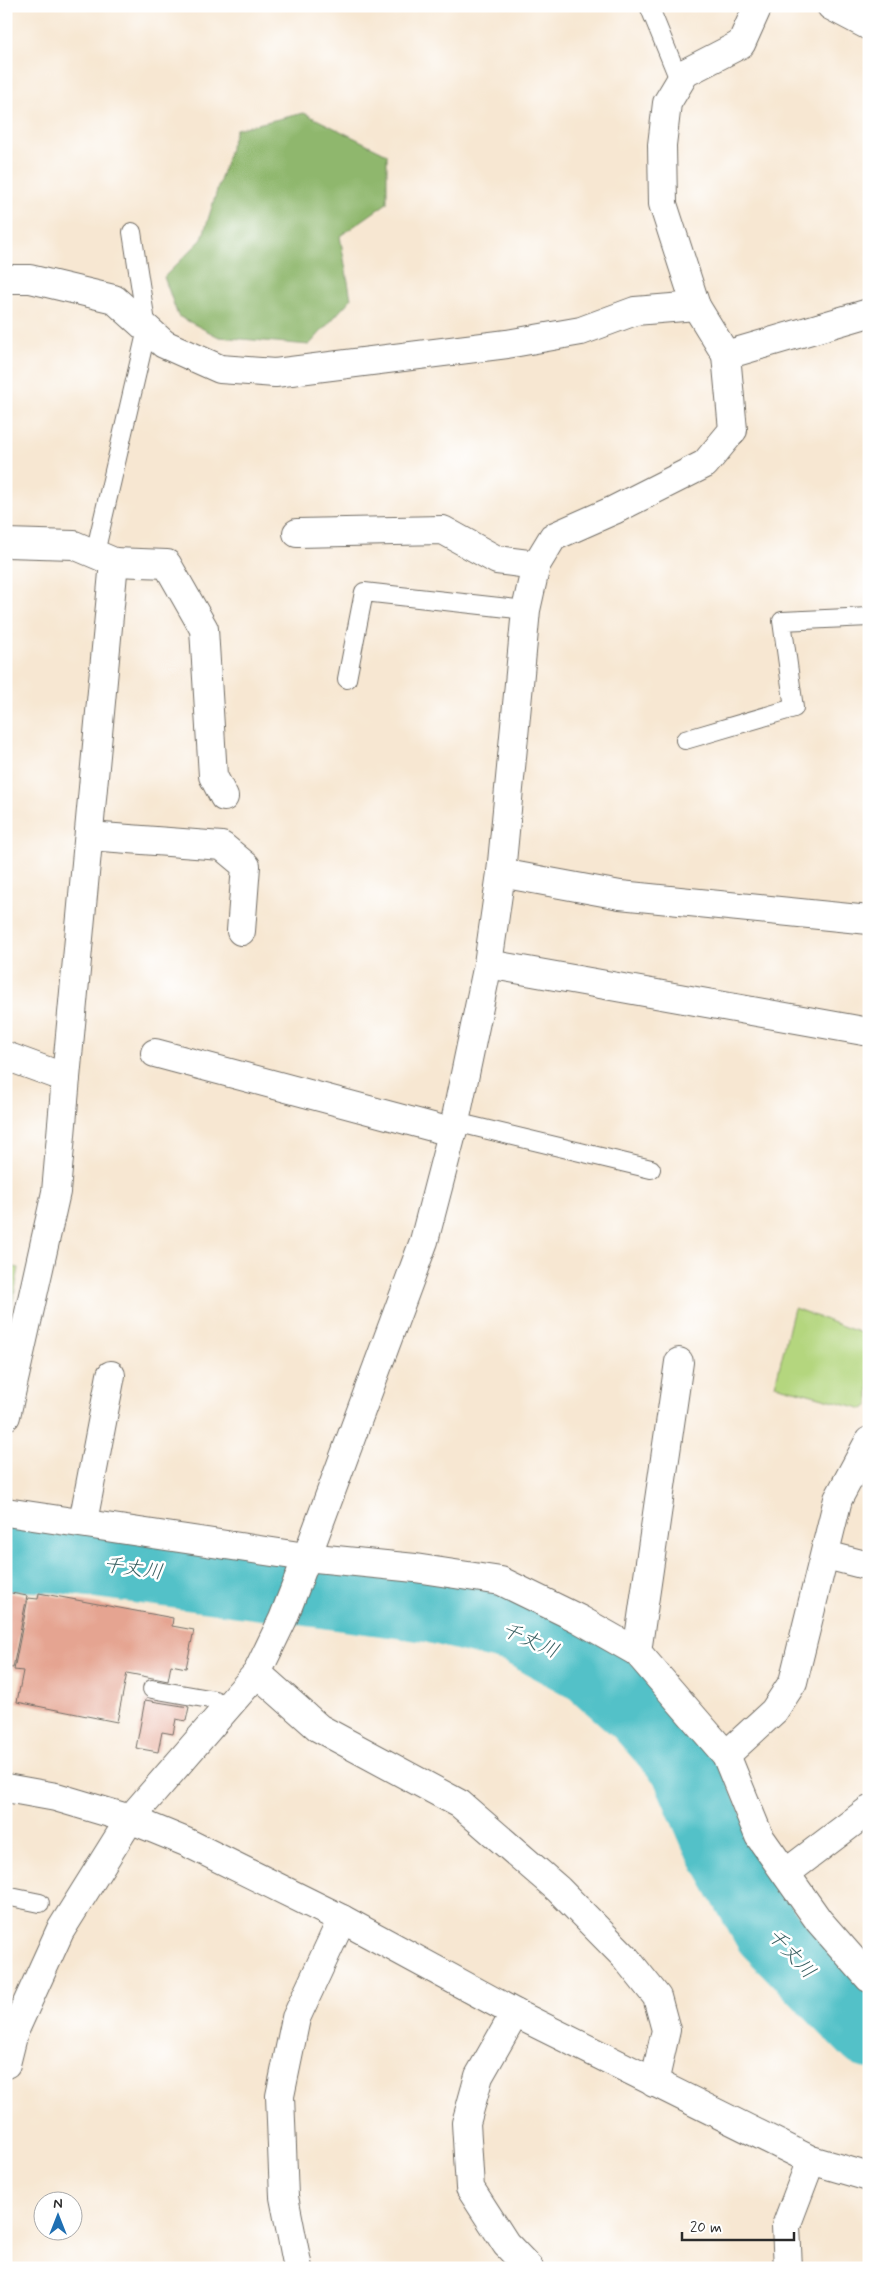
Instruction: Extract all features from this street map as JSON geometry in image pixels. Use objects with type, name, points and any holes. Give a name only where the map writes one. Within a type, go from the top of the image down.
[{"type":"street","points":[[6,2064],[14,2032],[60,1931],[130,1818],[257,1673],[283,1619],[303,1568],[424,1241],[453,1128],[488,964],[501,873],[526,610],[536,565],[553,537],[614,510],[705,464],[733,430],[726,355],[696,306],[663,204],[662,145],[667,103],[685,73],[741,44],[758,6]]},
{"type":"street","points":[[832,6],[869,26]]},
{"type":"street","points":[[6,278],[30,279],[114,299],[164,344],[220,368],[275,373],[507,344],[581,330],[635,311],[696,306]]},
{"type":"street","points":[[726,355],[869,313]]},
{"type":"street","points":[[297,533],[443,530],[497,560],[536,565]]},
{"type":"street","points":[[6,543],[74,545],[104,557],[168,564],[204,629],[213,776],[224,798]]},
{"type":"street","points":[[6,1416],[56,1192],[88,836],[104,557]]},
{"type":"street","points":[[88,836],[222,846],[246,866],[241,931]]},
{"type":"street","points":[[501,873],[620,895],[869,920]]},
{"type":"street","points":[[488,964],[869,1032]]},
{"type":"street","points":[[155,1053],[453,1128]]},
{"type":"street","points":[[6,1056],[66,1078]]},
{"type":"street","points":[[636,1652],[679,1362]]},
{"type":"street","points":[[83,1522],[111,1375]]},
{"type":"street","points":[[726,1755],[774,1712],[793,1682],[826,1554],[838,1498],[869,1441]]},
{"type":"street","points":[[6,1512],[83,1522],[303,1568],[415,1568],[501,1581],[579,1619],[636,1652],[726,1755],[758,1836],[819,1921],[869,1978]]},
{"type":"street","points":[[826,1554],[869,1566]]},
{"type":"street","points":[[257,1673],[319,1728],[460,1804],[558,1889],[618,1950],[657,1997],[666,2030],[654,2082]]},
{"type":"street","points":[[6,1788],[56,1797],[130,1818],[186,1842],[342,1919],[514,2013],[811,2160],[869,2177]]},
{"type":"street","points":[[786,1873],[869,1810]]},
{"type":"street","points":[[298,2268],[284,2197],[280,2096],[296,2018],[342,1919]]},
{"type":"street","points":[[514,2013],[479,2076],[466,2123],[470,2188],[506,2244],[528,2268]]},
{"type":"street","points":[[788,2268],[786,2226],[811,2160]]},
{"type":"lane","points":[[649,6],[680,82]]},
{"type":"lane","points":[[104,557],[148,329],[132,232]]},
{"type":"lane","points":[[347,679],[364,592],[526,610]]},
{"type":"lane","points":[[685,740],[794,708],[782,621],[869,617]]},
{"type":"lane","points":[[453,1128],[651,1169]]},
{"type":"lane","points":[[152,1689],[215,1700],[226,1708]]},
{"type":"lane","points":[[6,1896],[40,1903]]},
{"type":"green space","points":[[304,113],[387,154],[387,203],[340,236],[351,299],[309,345],[219,337],[178,316],[164,277],[202,239],[236,129]]},
{"type":"green space","points":[[6,1266],[19,1268],[6,1340]]},
{"type":"green space","points":[[794,1308],[869,1336],[869,1405],[864,1409],[775,1385]]},
{"type":"building","points":[[6,1592],[27,1596],[13,1668],[6,1667]]},
{"type":"building","points":[[39,1593],[173,1618],[172,1626],[194,1630],[186,1668],[171,1665],[168,1681],[127,1673],[117,1722],[17,1702],[23,1671],[14,1670],[28,1598],[38,1599]]},
{"type":"building","points":[[145,1700],[189,1707],[186,1721],[176,1719],[173,1734],[162,1732],[158,1752],[136,1748]]},
{"type":"waterway","name":"千丈川","points":[[6,1557],[60,1559],[428,1608],[516,1630],[588,1669],[638,1713],[683,1764],[715,1838],[767,1931],[869,2035]]}]
